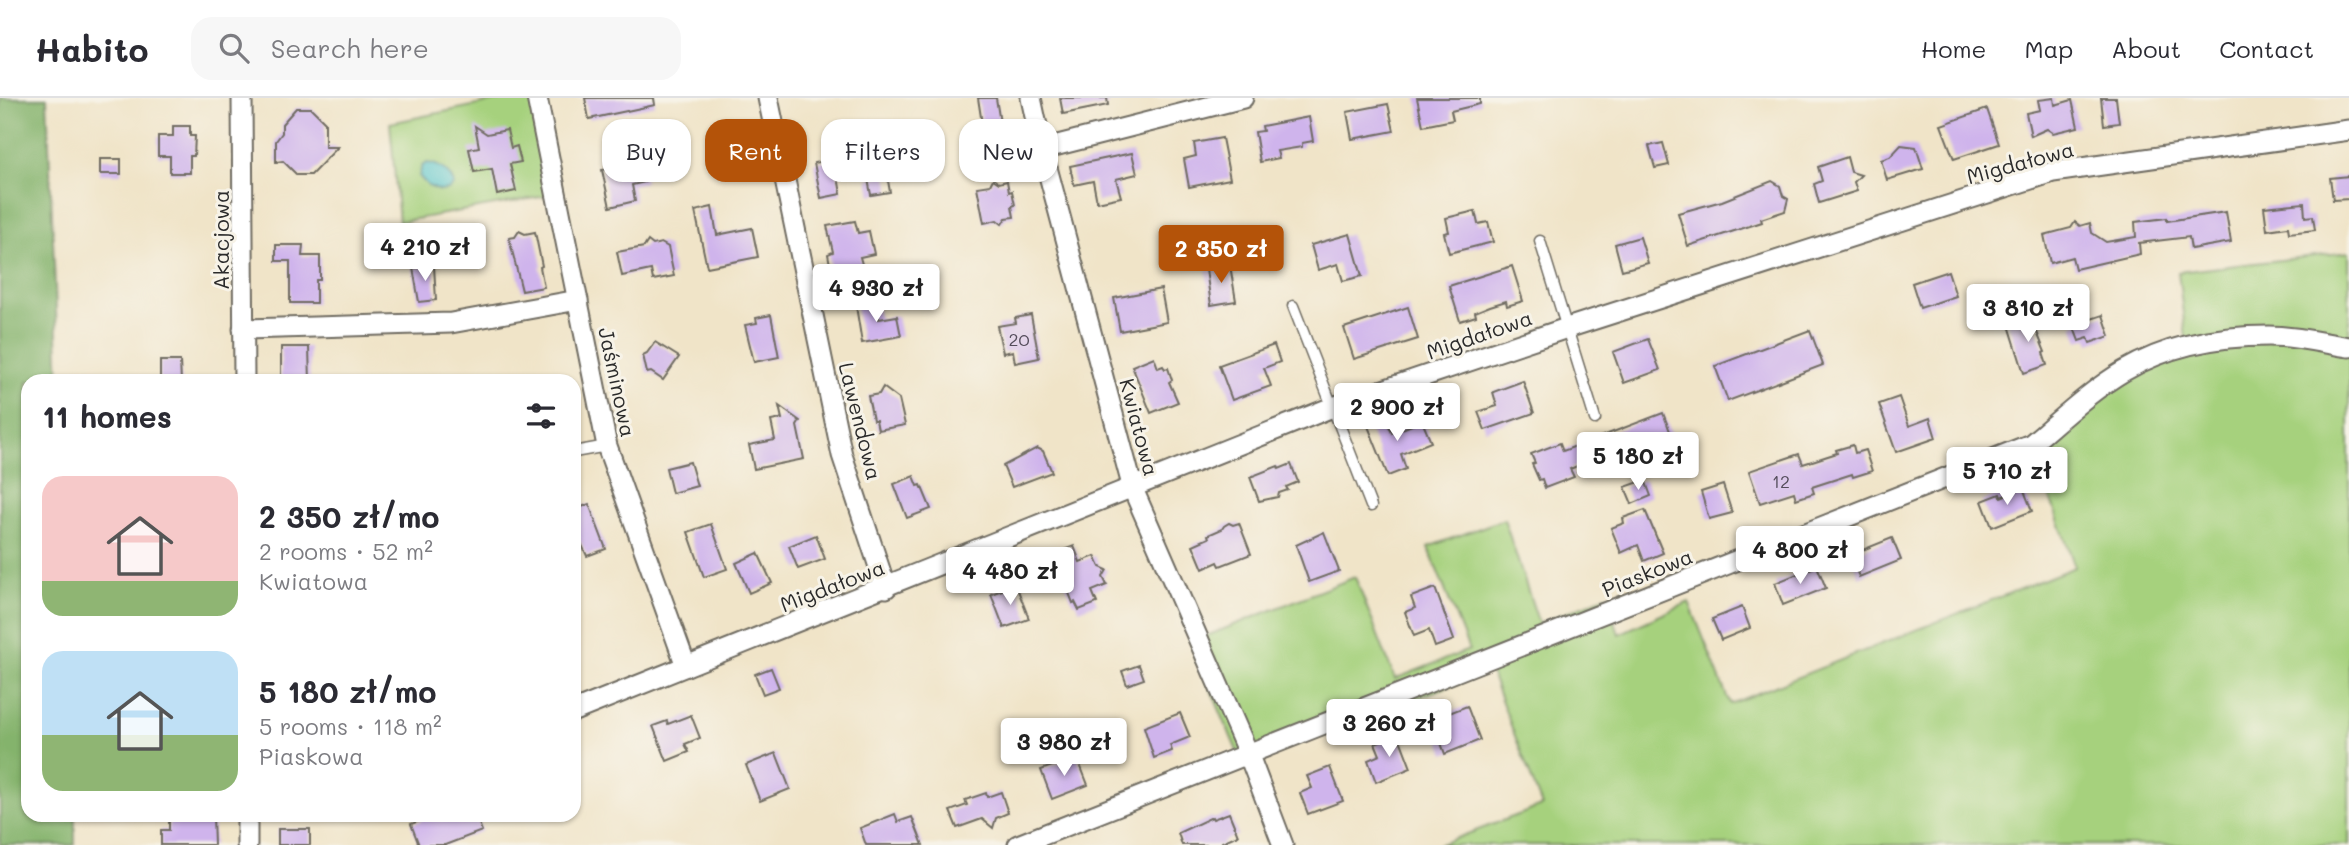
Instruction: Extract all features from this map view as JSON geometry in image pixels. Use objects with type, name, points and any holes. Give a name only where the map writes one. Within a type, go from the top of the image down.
[{"type":"street","name":"Akacjowa","points":[[242,98],[244,374]]},
{"type":"street","name":"Jaśminowa","points":[[537,98],[607,446],[686,666]]},
{"type":"street","name":"Lawendowa","points":[[768,98],[842,455],[886,588]]},
{"type":"street","name":"Kwiatowa","points":[[1031,98],[1036,119]]},
{"type":"street","points":[[1058,145],[1242,98]]},
{"type":"street","name":"Migdałowa","points":[[581,708],[1332,407],[1567,328],[2053,172],[2349,130]]},
{"type":"street","name":"Kwiatowa","points":[[1051,182],[1133,489],[1248,753]]},
{"type":"street","points":[[243,330],[451,323],[578,300]]},
{"type":"street","name":"Piaskowa","points":[[1018,845],[2031,444],[2084,399],[2124,371],[2151,358],[2213,339],[2271,336],[2349,346]]},
{"type":"street","points":[[1248,753],[1283,845]]},
{"type":"street","points":[[247,822],[247,845]]},
{"type":"lane","points":[[1540,241],[1595,419]]},
{"type":"lane","points":[[1293,306],[1371,506]]},
{"type":"lane","points":[[581,451],[607,446]]},
{"type":"green space","points":[[0,98],[47,98],[59,374],[21,374],[21,822],[75,822],[75,845],[0,845]]},
{"type":"green space","points":[[511,98],[533,98],[552,195],[399,222],[390,123]]},
{"type":"green space","points":[[2349,252],[2349,845],[1438,845],[1542,806],[1490,671],[1242,763],[1191,642],[1355,577],[1395,679],[1469,650],[1428,547],[1504,519],[1539,624],[1606,596],[1619,634],[1689,602],[1730,704],[2075,567],[2031,444],[2084,399],[2187,346],[2178,272]]},
{"type":"water","points":[[427,163],[444,170],[454,185],[448,190],[440,191],[428,186],[419,176],[422,166]]},
{"type":"building","points":[[585,98],[654,98],[655,105],[589,119]]},
{"type":"building","points":[[978,98],[996,98],[999,119],[981,119]]},
{"type":"building","points":[[1060,98],[1107,98],[1108,105],[1063,114]]},
{"type":"building","points":[[1417,98],[1480,98],[1480,104],[1451,111],[1453,120],[1423,126]]},
{"type":"building","points":[[2054,98],[2055,105],[2072,100],[2078,127],[2053,133],[2047,129],[2031,136],[2026,113],[2040,110],[2038,100]]},
{"type":"building","points":[[2101,98],[2116,98],[2119,123],[2104,125]]},
{"type":"building","points":[[1388,104],[1394,131],[1352,139],[1347,112]]},
{"type":"building","points":[[296,108],[311,108],[325,122],[325,147],[338,147],[311,175],[297,175],[283,161],[276,162],[276,141],[282,133],[282,124]]},
{"type":"building","points":[[1987,109],[1999,144],[1954,159],[1941,125]]},
{"type":"building","points":[[1309,117],[1313,141],[1302,143],[1302,147],[1277,151],[1279,158],[1260,162],[1255,132],[1263,131],[1262,126]]},
{"type":"building","points":[[173,126],[190,126],[190,136],[195,136],[194,156],[190,156],[190,173],[170,173],[170,156],[158,156],[158,136],[173,136]]},
{"type":"building","points":[[475,126],[487,134],[507,130],[511,148],[517,146],[521,162],[510,164],[516,191],[497,195],[492,169],[474,172],[469,149],[479,147]]},
{"type":"building","points":[[1222,138],[1230,179],[1189,187],[1184,159],[1196,156],[1194,143]]},
{"type":"building","points":[[1663,143],[1669,165],[1655,168],[1649,146]]},
{"type":"building","points":[[1901,145],[1916,147],[1923,169],[1887,180],[1881,160],[1890,157]]},
{"type":"building","points":[[1132,153],[1137,174],[1116,179],[1121,197],[1097,202],[1093,181],[1074,185],[1070,166]]},
{"type":"building","points":[[1847,157],[1851,172],[1861,175],[1854,182],[1857,191],[1819,203],[1814,184],[1822,181],[1818,167]]},
{"type":"building","points":[[100,159],[121,159],[121,174],[100,174]]},
{"type":"building","points":[[821,162],[821,182],[839,182],[841,194],[821,198],[814,163]]},
{"type":"building","points":[[2349,176],[2349,199],[2333,200],[2330,178]]},
{"type":"building","points":[[1772,181],[1780,186],[1783,196],[1788,199],[1785,211],[1761,219],[1762,222],[1688,246],[1678,213],[1722,201]]},
{"type":"building","points":[[605,182],[645,182],[632,185],[635,201],[610,207]]},
{"type":"building","points":[[869,182],[888,182],[890,192],[871,195]]},
{"type":"building","points":[[992,182],[1007,182],[1009,192],[1012,191],[1014,217],[1006,218],[1002,224],[997,220],[984,223],[977,187],[990,185]]},
{"type":"building","points":[[2304,203],[2305,217],[2313,216],[2315,230],[2289,233],[2288,227],[2267,230],[2264,207]]},
{"type":"building","points":[[712,207],[717,235],[752,228],[758,257],[707,267],[695,211]]},
{"type":"building","points":[[1475,211],[1478,224],[1488,222],[1493,242],[1449,253],[1444,233],[1449,232],[1446,218]]},
{"type":"building","points":[[2226,212],[2231,242],[2191,249],[2189,237],[2139,243],[2140,254],[2075,269],[2072,257],[2050,263],[2044,235],[2071,228],[2075,222],[2080,226],[2090,223],[2092,233],[2106,242],[2136,237],[2135,222],[2167,218],[2167,221]]},
{"type":"building","points":[[855,221],[858,233],[869,231],[874,254],[860,257],[863,268],[832,275],[828,254],[833,252],[827,226]]},
{"type":"building","points":[[519,231],[525,234],[535,232],[544,287],[522,291],[509,238],[515,237]]},
{"type":"building","points":[[1350,234],[1362,276],[1343,281],[1338,264],[1318,270],[1311,245]]},
{"type":"building","points":[[1640,237],[1648,263],[1622,270],[1615,244]]},
{"type":"building","points":[[648,241],[653,245],[661,243],[668,247],[674,276],[653,280],[651,270],[622,276],[617,252],[644,247]]},
{"type":"building","points":[[276,245],[303,245],[302,256],[320,256],[316,303],[290,303],[290,261],[276,261]]},
{"type":"building","points":[[1230,265],[1236,301],[1211,305],[1206,269]]},
{"type":"building","points":[[434,266],[436,300],[419,302],[413,268]]},
{"type":"building","points":[[1512,266],[1523,301],[1507,306],[1506,301],[1490,306],[1475,312],[1476,316],[1460,321],[1449,286]]},
{"type":"building","points":[[1948,271],[1956,296],[1920,308],[1912,283]]},
{"type":"building","points":[[1161,289],[1167,322],[1120,331],[1114,298]]},
{"type":"building","points":[[876,301],[879,319],[897,316],[901,336],[862,343],[856,306]]},
{"type":"building","points":[[1408,307],[1418,339],[1354,359],[1344,328]]},
{"type":"building","points":[[771,315],[779,357],[754,362],[745,325],[757,323],[756,318]]},
{"type":"building","points":[[1031,315],[1039,358],[1015,363],[1013,351],[1003,353],[997,326],[1016,323],[1015,318]]},
{"type":"building","points":[[2030,315],[2045,352],[2043,353],[2047,365],[2024,373],[2008,322]]},
{"type":"building","points":[[2103,315],[2110,336],[2090,343],[2088,338],[2079,341],[2073,325]]},
{"type":"building","points":[[1810,330],[1823,365],[1728,401],[1715,366]]},
{"type":"building","points":[[1648,339],[1660,370],[1624,383],[1613,352]]},
{"type":"building","points":[[655,342],[679,357],[663,380],[651,372],[647,373],[643,355]]},
{"type":"building","points":[[1274,345],[1280,362],[1264,368],[1271,386],[1232,400],[1219,365]]},
{"type":"building","points":[[281,347],[309,347],[310,374],[281,374]]},
{"type":"building","points":[[1154,357],[1158,368],[1168,368],[1172,380],[1169,382],[1178,402],[1151,413],[1132,366]]},
{"type":"building","points":[[160,361],[180,361],[181,374],[160,374]]},
{"type":"building","points":[[1523,381],[1534,413],[1485,430],[1478,412],[1497,406],[1493,392]]},
{"type":"building","points":[[883,387],[899,399],[905,425],[878,430],[868,396],[879,394]]},
{"type":"building","points":[[1899,397],[1909,426],[1930,418],[1936,438],[1896,452],[1879,404]]},
{"type":"building","points":[[779,406],[800,421],[797,426],[804,459],[754,469],[749,445],[775,440],[771,421],[782,419]]},
{"type":"building","points":[[1663,413],[1671,434],[1619,454],[1618,449],[1570,469],[1574,477],[1545,488],[1542,479],[1539,480],[1531,454],[1560,443],[1563,451]]},
{"type":"building","points":[[1386,419],[1392,433],[1422,421],[1431,442],[1401,454],[1406,469],[1388,476],[1368,426]]},
{"type":"building","points":[[1853,445],[1855,453],[1865,450],[1872,471],[1853,477],[1852,474],[1812,487],[1814,493],[1796,499],[1794,492],[1760,503],[1749,471],[1799,454],[1803,464]]},
{"type":"building","points":[[1037,448],[1043,451],[1052,472],[1012,487],[1003,466]]},
{"type":"building","points":[[690,462],[697,486],[672,493],[666,468]]},
{"type":"building","points":[[1291,464],[1298,482],[1286,487],[1288,490],[1279,493],[1278,497],[1259,501],[1250,477]]},
{"type":"building","points":[[914,476],[918,486],[921,485],[931,509],[907,518],[894,484]]},
{"type":"building","points":[[1645,480],[1651,496],[1632,504],[1625,487]]},
{"type":"building","points":[[1723,485],[1732,513],[1709,519],[1701,492]]},
{"type":"building","points":[[2023,488],[2032,511],[1992,527],[1982,501]]},
{"type":"building","points":[[589,504],[606,549],[587,556],[581,543],[581,507]]},
{"type":"building","points":[[1645,510],[1663,553],[1644,561],[1638,545],[1621,553],[1611,528],[1624,523],[1623,518]]},
{"type":"building","points":[[1229,523],[1239,523],[1251,554],[1220,566],[1218,562],[1203,569],[1193,545],[1209,538],[1208,535]]},
{"type":"building","points":[[711,524],[727,569],[704,577],[688,532]]},
{"type":"building","points":[[1324,532],[1339,571],[1309,582],[1296,545]]},
{"type":"building","points":[[816,535],[825,559],[798,569],[789,546]]},
{"type":"building","points":[[1892,538],[1901,560],[1859,577],[1850,555]]},
{"type":"building","points":[[1074,546],[1080,562],[1095,556],[1100,567],[1107,570],[1103,577],[1107,585],[1092,591],[1097,603],[1079,610],[1075,602],[1073,603],[1056,553]]},
{"type":"building","points":[[758,553],[772,583],[749,593],[736,563]]},
{"type":"building","points":[[1817,566],[1826,588],[1783,605],[1775,583]]},
{"type":"building","points":[[1016,585],[1029,619],[1004,628],[991,594]]},
{"type":"building","points":[[1435,588],[1454,640],[1435,647],[1429,630],[1414,636],[1405,612],[1415,608],[1411,597]]},
{"type":"building","points":[[1742,607],[1750,628],[1721,640],[1712,619]]},
{"type":"building","points":[[1139,665],[1144,679],[1127,685],[1122,671]]},
{"type":"building","points":[[771,668],[779,688],[763,694],[755,674]]},
{"type":"building","points":[[1467,706],[1480,740],[1445,754],[1437,732],[1449,728],[1444,715]]},
{"type":"building","points":[[1180,713],[1190,737],[1170,745],[1172,751],[1154,758],[1144,727]]},
{"type":"building","points":[[691,715],[700,738],[685,744],[689,752],[667,761],[653,726],[667,721],[668,724]]},
{"type":"building","points":[[1398,734],[1411,768],[1376,782],[1368,760],[1380,755],[1375,743]]},
{"type":"building","points":[[776,753],[790,789],[760,801],[746,765]]},
{"type":"building","points":[[1077,757],[1088,785],[1052,799],[1041,770]]},
{"type":"building","points":[[1330,767],[1343,801],[1308,814],[1300,793],[1312,788],[1307,776]]},
{"type":"building","points":[[1001,792],[1008,813],[996,818],[993,828],[982,819],[957,828],[950,811],[967,805],[965,800],[986,793],[987,797]]},
{"type":"building","points":[[1229,813],[1238,835],[1222,842],[1223,845],[1182,845],[1178,833],[1212,817],[1213,819]]},
{"type":"building","points":[[895,814],[898,822],[912,817],[923,845],[866,845],[860,828]]},
{"type":"building","points":[[169,822],[213,822],[214,845],[161,845],[161,830],[169,830]]},
{"type":"building","points":[[478,822],[482,831],[445,845],[419,845],[411,824]]},
{"type":"building","points":[[278,829],[310,829],[310,845],[278,845]]}]
